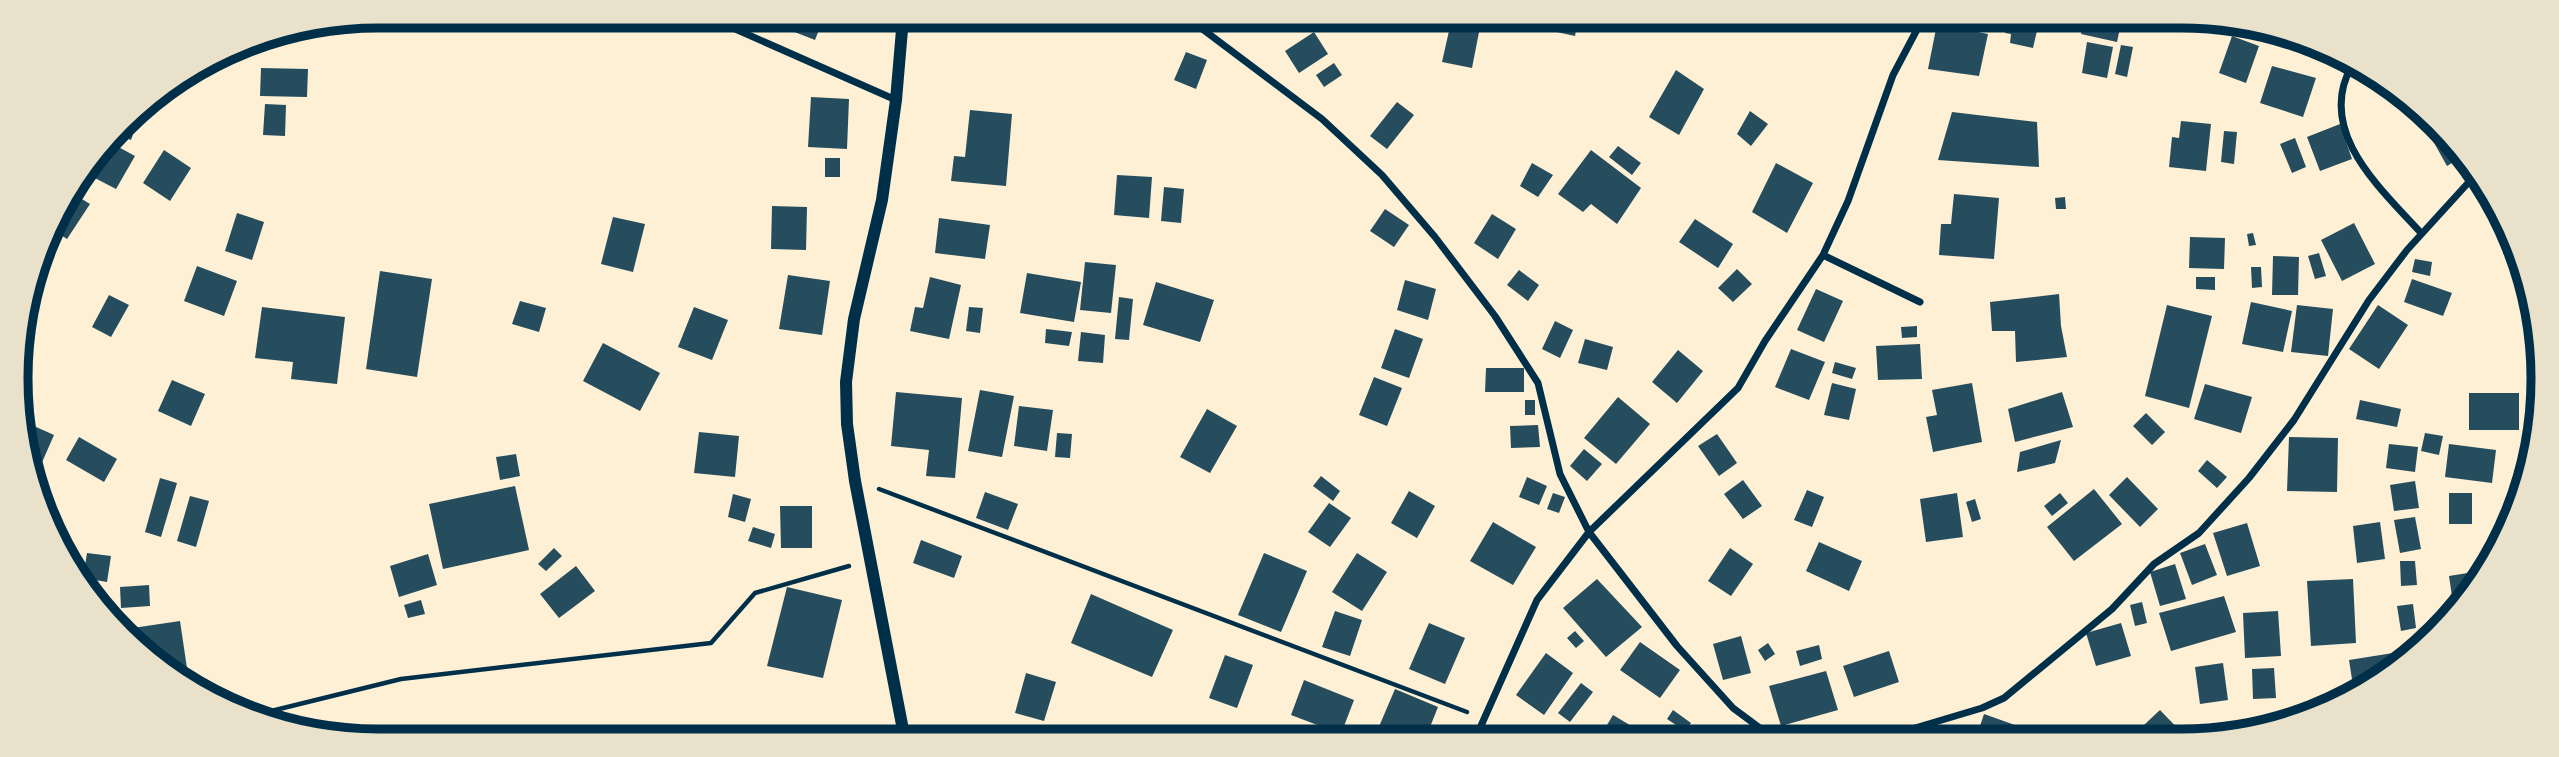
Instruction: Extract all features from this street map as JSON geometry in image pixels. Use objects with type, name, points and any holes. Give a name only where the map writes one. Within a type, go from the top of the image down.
[{"type":"street","points":[[733,28],[896,100]]},
{"type":"street","points":[[902,28],[896,100],[882,200],[848,349],[847,424],[855,481],[903,729]]},
{"type":"street","points":[[1201,28],[1322,119],[1382,174],[1435,237],[1495,316],[1538,383],[1560,474],[1589,531],[1677,646],[1733,708],[1761,729]]},
{"type":"street","points":[[1479,729],[1537,600],[1589,531],[1738,388],[1765,341],[1823,255],[1848,201],[1894,75],[1918,28]]},
{"type":"street","points":[[2350,71],[2340,96],[2350,145],[2364,171],[2421,233]]},
{"type":"street","points":[[1912,729],[1982,708],[2028,680],[2112,609],[2154,564],[2199,533],[2249,478],[2294,420],[2368,300],[2421,233],[2470,181]]},
{"type":"street","points":[[1823,255],[1920,302]]},
{"type":"path","points":[[855,481],[1484,718]]},
{"type":"path","points":[[270,711],[401,679],[711,643],[755,593],[870,560]]},
{"type":"building","points":[[784,28],[820,28],[815,40]]},
{"type":"building","points":[[1450,28],[1480,28],[1472,68],[1442,62]]},
{"type":"building","points":[[1538,28],[1576,28],[1575,36]]},
{"type":"building","points":[[1936,28],[1957,28],[1988,34],[1979,76],[1928,69]]},
{"type":"building","points":[[2006,28],[2038,28],[2033,48],[2010,43],[2011,34],[2005,33]]},
{"type":"building","points":[[2082,28],[2120,28],[2117,42],[2081,34]]},
{"type":"building","points":[[1314,32],[1328,54],[1299,73],[1285,51]]},
{"type":"building","points":[[2232,36],[2259,46],[2246,83],[2219,73]]},
{"type":"building","points":[[2087,42],[2113,47],[2107,78],[2082,73]]},
{"type":"building","points":[[2121,45],[2133,47],[2127,77],[2115,74]]},
{"type":"building","points":[[1186,52],[1207,60],[1196,89],[1174,80]]},
{"type":"building","points":[[1334,63],[1342,75],[1324,87],[1316,75]]},
{"type":"building","points":[[2272,66],[2316,78],[2303,117],[2260,103]]},
{"type":"building","points":[[261,68],[308,69],[307,97],[260,96]]},
{"type":"building","points":[[1676,70],[1704,89],[1679,135],[1649,117]]},
{"type":"building","points":[[811,97],[849,99],[847,149],[808,147]]},
{"type":"building","points":[[1397,102],[1414,115],[1387,149],[1370,136]]},
{"type":"building","points":[[265,104],[286,105],[285,136],[263,135]]},
{"type":"building","points":[[970,110],[1012,114],[1006,186],[951,181],[954,156],[965,157]]},
{"type":"building","points":[[1750,111],[1768,124],[1751,146],[1737,134]]},
{"type":"building","points":[[1952,112],[2037,122],[2039,167],[1938,160]]},
{"type":"building","points":[[2181,121],[2211,124],[2206,171],[2169,167],[2172,137],[2179,138]]},
{"type":"building","points":[[2340,124],[2352,159],[2320,171],[2307,137]]},
{"type":"building","points":[[136,126],[131,140],[124,138]]},
{"type":"building","points":[[2224,131],[2237,132],[2234,164],[2221,162]]},
{"type":"building","points":[[2428,132],[2444,147],[2456,161],[2447,166]]},
{"type":"building","points":[[2295,138],[2306,167],[2292,173],[2280,144]]},
{"type":"building","points":[[116,146],[135,156],[116,189],[92,177]]},
{"type":"building","points":[[1618,146],[1641,163],[1632,175],[1609,157]]},
{"type":"building","points":[[164,150],[191,168],[170,201],[143,183]]},
{"type":"building","points":[[1591,150],[1641,188],[1617,224],[1591,204],[1583,212],[1558,194]]},
{"type":"building","points":[[825,158],[840,158],[840,177],[825,177]]},
{"type":"building","points":[[1532,163],[1553,175],[1538,197],[1520,186]]},
{"type":"building","points":[[1776,163],[1813,183],[1787,233],[1752,212]]},
{"type":"building","points":[[1117,175],[1152,177],[1149,218],[1114,215]]},
{"type":"building","points":[[1164,187],[1184,189],[1181,223],[1161,221]]},
{"type":"building","points":[[1954,194],[1999,198],[1994,259],[1939,255],[1941,224],[1951,224]]},
{"type":"building","points":[[79,197],[90,204],[67,239],[59,234]]},
{"type":"building","points":[[2065,197],[2066,209],[2056,209],[2055,198]]},
{"type":"building","points":[[772,206],[807,207],[806,250],[771,249]]},
{"type":"building","points":[[1385,209],[1409,225],[1394,247],[1370,231]]},
{"type":"building","points":[[237,213],[264,222],[252,260],[225,251]]},
{"type":"building","points":[[1492,214],[1516,229],[1498,259],[1474,243]]},
{"type":"building","points":[[613,217],[645,224],[633,272],[601,264]]},
{"type":"building","points":[[939,218],[990,225],[985,259],[935,253]]},
{"type":"building","points":[[1695,219],[1733,244],[1718,268],[1679,242]]},
{"type":"building","points":[[2354,223],[2375,264],[2342,281],[2321,240]]},
{"type":"building","points":[[2253,233],[2256,245],[2249,246],[2247,234]]},
{"type":"building","points":[[2190,237],[2225,238],[2224,269],[2189,268]]},
{"type":"building","points":[[2319,253],[2326,276],[2315,279],[2308,256]]},
{"type":"building","points":[[2273,256],[2299,257],[2298,295],[2272,295]]},
{"type":"building","points":[[2415,259],[2432,262],[2430,276],[2412,272]]},
{"type":"building","points":[[1085,262],[1116,265],[1111,313],[1080,310]]},
{"type":"building","points":[[197,266],[237,281],[224,316],[184,301]]},
{"type":"building","points":[[2251,267],[2261,267],[2262,287],[2252,288]]},
{"type":"building","points":[[1737,269],[1752,284],[1733,302],[1718,288]]},
{"type":"building","points":[[1519,270],[1539,285],[1528,301],[1507,285]]},
{"type":"building","points":[[380,271],[432,279],[417,377],[366,369]]},
{"type":"building","points":[[1027,273],[1081,282],[1074,322],[1020,313]]},
{"type":"building","points":[[788,275],[830,281],[822,335],[779,329]]},
{"type":"building","points":[[930,277],[961,285],[949,339],[910,331],[915,307],[923,308]]},
{"type":"building","points":[[2196,277],[2215,277],[2215,290],[2196,289]]},
{"type":"building","points":[[2412,279],[2452,293],[2443,316],[2404,302]]},
{"type":"building","points":[[1405,280],[1436,289],[1428,320],[1397,310]]},
{"type":"building","points":[[1156,282],[1214,300],[1200,342],[1143,325]]},
{"type":"building","points":[[1816,289],[1843,301],[1824,342],[1797,330]]},
{"type":"building","points":[[2059,294],[2067,357],[2016,362],[2015,331],[1992,331],[1990,302]]},
{"type":"building","points":[[109,295],[129,305],[111,337],[92,327]]},
{"type":"building","points":[[1119,297],[1133,299],[1129,340],[1115,339]]},
{"type":"building","points":[[520,301],[546,308],[539,332],[512,324]]},
{"type":"building","points":[[2251,302],[2292,311],[2283,352],[2242,344]]},
{"type":"building","points":[[2167,305],[2212,316],[2189,408],[2145,396]]},
{"type":"building","points":[[2297,305],[2333,309],[2328,356],[2291,352]]},
{"type":"building","points":[[2378,305],[2408,325],[2379,369],[2349,349]]},
{"type":"building","points":[[262,307],[345,317],[337,384],[291,379],[293,362],[255,358]]},
{"type":"building","points":[[694,307],[728,320],[712,360],[678,347]]},
{"type":"building","points":[[969,307],[983,308],[980,333],[966,331]]},
{"type":"building","points":[[1555,321],[1573,330],[1560,358],[1542,349]]},
{"type":"building","points":[[1917,326],[1917,337],[1902,338],[1901,327]]},
{"type":"building","points":[[1046,329],[1072,332],[1069,346],[1045,343]]},
{"type":"building","points":[[1395,329],[1423,339],[1409,378],[1381,368]]},
{"type":"building","points":[[1081,332],[1105,335],[1103,363],[1078,361]]},
{"type":"building","points":[[1585,339],[1613,347],[1607,370],[1578,363]]},
{"type":"building","points":[[603,343],[660,373],[640,411],[583,381]]},
{"type":"building","points":[[1920,344],[1922,379],[1878,380],[1876,346]]},
{"type":"building","points":[[2526,347],[2529,347],[2530,356],[2529,383]]},
{"type":"building","points":[[1791,349],[1825,362],[1809,400],[1775,387]]},
{"type":"building","points":[[1678,350],[1703,371],[1677,403],[1652,382]]},
{"type":"building","points":[[1835,362],[1856,368],[1852,379],[1832,373]]},
{"type":"building","points":[[1486,368],[1524,368],[1524,392],[1485,392]]},
{"type":"building","points":[[1374,377],[1402,388],[1387,426],[1359,415]]},
{"type":"building","points":[[172,380],[205,394],[191,426],[158,411]]},
{"type":"building","points":[[1832,383],[1856,389],[1849,420],[1824,415]]},
{"type":"building","points":[[1972,383],[1982,442],[1933,452],[1926,417],[1937,415],[1932,390]]},
{"type":"building","points":[[2205,384],[2252,397],[2241,433],[2194,419]]},
{"type":"building","points":[[980,390],[1014,396],[1002,457],[968,451]]},
{"type":"building","points":[[896,392],[962,398],[955,478],[926,476],[929,450],[891,446]]},
{"type":"building","points":[[2062,392],[2073,427],[2015,442],[2008,409]]},
{"type":"building","points":[[2469,393],[2519,393],[2519,430],[2469,430]]},
{"type":"building","points":[[1618,397],[1650,424],[1616,464],[1584,438]]},
{"type":"building","points":[[1525,400],[1535,400],[1535,415],[1525,415]]},
{"type":"building","points":[[2360,400],[2401,409],[2397,427],[2356,419]]},
{"type":"building","points":[[1019,406],[1053,410],[1047,451],[1014,446]]},
{"type":"building","points":[[1207,409],[1237,426],[1210,473],[1180,457]]},
{"type":"building","points":[[2146,413],[2165,432],[2152,445],[2133,426]]},
{"type":"building","points":[[31,425],[54,435],[40,468]]},
{"type":"building","points":[[1538,425],[1540,447],[1511,448],[1510,426]]},
{"type":"building","points":[[699,432],[739,436],[735,477],[694,473]]},
{"type":"building","points":[[1057,433],[1072,434],[1070,458],[1055,457]]},
{"type":"building","points":[[2425,433],[2443,436],[2439,455],[2421,451]]},
{"type":"building","points":[[1717,434],[1737,463],[1719,476],[1698,446]]},
{"type":"building","points":[[79,437],[117,459],[104,482],[66,460]]},
{"type":"building","points":[[2289,437],[2338,438],[2337,492],[2287,491]]},
{"type":"building","points":[[2061,440],[2055,463],[2017,472],[2020,452]]},
{"type":"building","points":[[2389,444],[2418,447],[2415,472],[2386,468]]},
{"type":"building","points":[[2449,444],[2496,450],[2492,483],[2445,477]]},
{"type":"building","points":[[1584,449],[1602,464],[1587,481],[1570,466]]},
{"type":"building","points":[[516,454],[520,476],[500,480],[496,457]]},
{"type":"building","points":[[2207,460],[2227,477],[2217,488],[2198,471]]},
{"type":"building","points":[[1321,476],[1340,491],[1333,501],[1313,486]]},
{"type":"building","points":[[1527,477],[1547,486],[1539,505],[1519,497]]},
{"type":"building","points":[[2127,477],[2158,509],[2140,527],[2109,495]]},
{"type":"building","points":[[160,478],[177,483],[161,537],[145,532]]},
{"type":"building","points":[[1743,480],[1762,506],[1743,519],[1724,494]]},
{"type":"building","points":[[2415,481],[2419,508],[2394,511],[2390,485]]},
{"type":"building","points":[[515,486],[529,550],[443,569],[429,504]]},
{"type":"building","points":[[2094,489],[2122,524],[2074,561],[2047,527]]},
{"type":"building","points":[[1807,490],[1824,497],[1812,527],[1794,520]]},
{"type":"building","points":[[1409,491],[1435,506],[1417,538],[1391,523]]},
{"type":"building","points":[[985,492],[1018,504],[1008,530],[976,518]]},
{"type":"building","points":[[1553,493],[1565,497],[1559,513],[1547,509]]},
{"type":"building","points":[[1957,493],[1963,537],[1926,542],[1920,499]]},
{"type":"building","points":[[2060,493],[2068,503],[2052,516],[2044,506]]},
{"type":"building","points":[[2449,493],[2472,493],[2472,524],[2449,524]]},
{"type":"building","points":[[733,494],[751,499],[745,522],[728,517]]},
{"type":"building","points":[[190,496],[209,501],[196,547],[177,541]]},
{"type":"building","points":[[1975,499],[1981,519],[1972,522],[1966,502]]},
{"type":"building","points":[[1329,503],[1351,518],[1330,547],[1308,532]]},
{"type":"building","points":[[780,506],[812,506],[812,548],[781,548]]},
{"type":"building","points":[[2415,517],[2421,549],[2400,553],[2394,520]]},
{"type":"building","points":[[1493,522],[1536,547],[1513,585],[1470,561]]},
{"type":"building","points":[[2380,522],[2385,559],[2357,563],[2353,526]]},
{"type":"building","points":[[2247,523],[2260,566],[2227,576],[2213,533]]},
{"type":"building","points":[[753,527],[775,534],[771,548],[748,541]]},
{"type":"building","points":[[921,540],[962,556],[954,578],[913,563]]},
{"type":"building","points":[[1819,542],[1862,561],[1849,591],[1806,571]]},
{"type":"building","points":[[2205,544],[2217,575],[2192,585],[2180,553]]},
{"type":"building","points":[[554,548],[562,556],[546,571],[538,564]]},
{"type":"building","points":[[1730,548],[1753,564],[1731,596],[1708,581]]},
{"type":"building","points":[[87,553],[111,556],[107,582],[91,579],[84,569]]},
{"type":"building","points":[[1264,553],[1307,571],[1281,632],[1238,615]]},
{"type":"building","points":[[1357,553],[1387,572],[1362,611],[1332,592]]},
{"type":"building","points":[[428,554],[437,585],[399,597],[390,566]]},
{"type":"building","points":[[2400,561],[2415,561],[2417,585],[2401,586]]},
{"type":"building","points":[[2175,564],[2186,599],[2160,606],[2150,572]]},
{"type":"building","points":[[576,566],[595,591],[559,618],[540,594]]},
{"type":"building","points":[[2472,572],[2452,600],[2449,576]]},
{"type":"building","points":[[1597,579],[1642,627],[1606,657],[1563,608]]},
{"type":"building","points":[[2353,579],[2356,643],[2311,646],[2307,581]]},
{"type":"building","points":[[149,585],[150,606],[121,608],[120,587]]},
{"type":"building","points":[[787,587],[842,600],[823,678],[767,666]]},
{"type":"building","points":[[1091,594],[1173,630],[1152,677],[1071,643]]},
{"type":"building","points":[[2224,596],[2236,632],[2171,651],[2159,613]]},
{"type":"building","points":[[421,600],[425,614],[408,618],[404,605]]},
{"type":"building","points":[[2142,602],[2147,623],[2135,626],[2130,605]]},
{"type":"building","points":[[2413,604],[2416,628],[2401,631],[2397,606]]},
{"type":"building","points":[[1335,611],[1362,620],[1350,656],[1322,647]]},
{"type":"building","points":[[2278,611],[2281,656],[2245,658],[2243,613]]},
{"type":"building","points":[[180,621],[188,672],[165,657],[133,628]]},
{"type":"building","points":[[1429,623],[1465,638],[1445,684],[1409,669]]},
{"type":"building","points":[[2121,623],[2131,656],[2096,666],[2086,633]]},
{"type":"building","points":[[1575,631],[1584,641],[1576,648],[1567,638]]},
{"type":"building","points":[[1741,636],[1751,673],[1723,680],[1713,644]]},
{"type":"building","points":[[1640,642],[1680,670],[1660,698],[1620,670]]},
{"type":"building","points":[[1768,643],[1775,654],[1765,661],[1758,650]]},
{"type":"building","points":[[1819,645],[1822,659],[1800,666],[1796,651]]},
{"type":"building","points":[[1889,651],[1899,682],[1854,697],[1843,666]]},
{"type":"building","points":[[1546,653],[1573,673],[1544,715],[1516,695]]},
{"type":"building","points":[[2393,653],[2394,657],[2353,684],[2349,660]]},
{"type":"building","points":[[1225,655],[1253,665],[1237,708],[1209,698]]},
{"type":"building","points":[[2223,663],[2228,700],[2200,704],[2195,667]]},
{"type":"building","points":[[2274,668],[2276,698],[2253,699],[2252,669]]},
{"type":"building","points":[[1826,671],[1838,710],[1781,726],[1769,686]]},
{"type":"building","points":[[1026,673],[1056,682],[1044,721],[1015,713]]},
{"type":"building","points":[[1304,680],[1354,700],[1343,729],[1328,729],[1291,715]]},
{"type":"building","points":[[1581,683],[1593,692],[1570,722],[1558,713]]},
{"type":"building","points":[[1395,689],[1438,707],[1429,729],[1378,729]]},
{"type":"building","points":[[1673,710],[1691,723],[1686,729],[1682,729],[1667,719]]},
{"type":"building","points":[[2160,710],[2178,729],[2140,729]]},
{"type":"building","points":[[1984,714],[2026,729],[1979,729]]},
{"type":"building","points":[[1613,715],[1637,729],[1605,729]]}]
